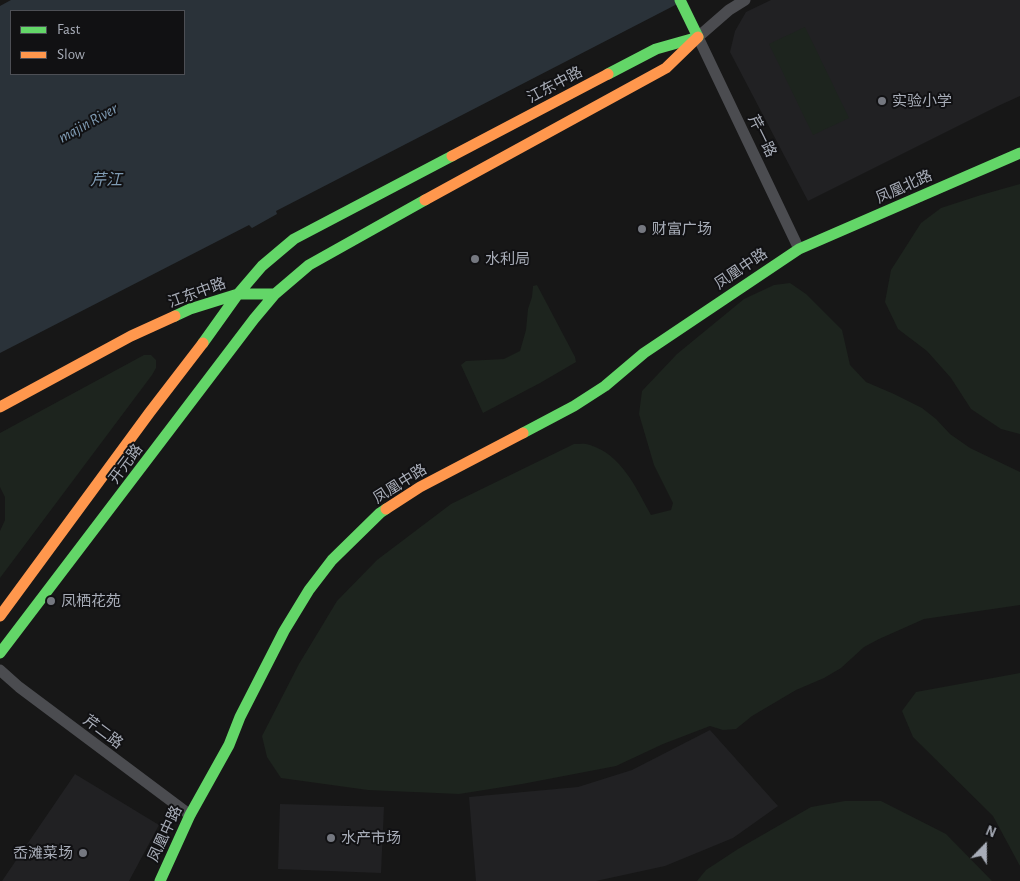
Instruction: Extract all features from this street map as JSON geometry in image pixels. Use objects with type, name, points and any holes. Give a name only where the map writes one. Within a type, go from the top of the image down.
[{"type":"main road","points":[[238,294],[275,294],[309,265],[476,171],[666,68],[698,37],[680,0]]},
{"type":"main road","name":"江东中路","points":[[0,407],[131,336],[190,309],[238,294],[262,266],[294,239],[656,49],[698,37]]},
{"type":"main road","name":"凤凰北路","points":[[799,248],[1020,153]]},
{"type":"main road","name":"凤凰中路","points":[[160,881],[190,815],[229,745],[247,723],[289,639],[313,600],[352,550],[379,524],[449,472],[574,406],[605,386],[644,353],[799,248]]},
{"type":"main road","name":"开元路","points":[[0,616],[238,294]]},
{"type":"main road","name":"开元路","points":[[0,652],[275,294]]},
{"type":"street","points":[[698,37],[729,10],[745,0]]},
{"type":"street","name":"芹一路","points":[[698,37],[799,248]]},
{"type":"street","name":"芹二路","points":[[0,670],[19,687],[190,815]]},
{"type":"shaded area","name":"实验小学","points":[[771,0],[1020,0],[1020,96],[808,201],[730,52],[735,31],[746,12]]},
{"type":"shaded area","points":[[805,27],[849,118],[813,135],[769,44]]},
{"type":"shaded area","points":[[1020,184],[1020,434],[1001,429],[971,409],[951,378],[927,351],[898,329],[885,302],[891,270],[921,223],[941,208]]},
{"type":"shaded area","points":[[790,283],[806,294],[842,330],[850,365],[866,382],[922,408],[950,434],[970,448],[1020,472],[1020,605],[924,619],[864,647],[841,668],[824,678],[796,690],[752,716],[736,729],[723,730],[710,726],[663,744],[616,766],[459,794],[368,790],[281,778],[267,757],[262,736],[299,664],[337,601],[377,560],[451,504],[574,444],[590,445],[611,456],[634,484],[651,515],[671,510],[673,503],[654,465],[639,414],[642,391],[677,354],[744,299],[774,285]]},
{"type":"shaded area","points":[[537,285],[576,362],[483,413],[461,365],[466,361],[504,359],[520,351],[526,330],[533,286]]},
{"type":"shaded area","points":[[144,355],[151,355],[156,360],[156,368],[152,375],[0,578],[0,531],[5,520],[5,497],[0,487],[0,433]]},
{"type":"shaded area","points":[[1020,673],[1020,866],[993,816],[913,737],[902,711],[916,692]]},
{"type":"shaded area","points":[[710,730],[778,806],[733,838],[665,866],[596,881],[476,881],[469,797],[578,787],[632,770]]},
{"type":"shaded area","name":"岙滩菜场","points":[[75,774],[159,825],[129,881],[2,881]]},
{"type":"shaded area","points":[[845,801],[881,801],[946,834],[992,881],[697,881],[706,870],[738,849],[811,807]]},
{"type":"shaded area","name":"水产市场","points":[[280,804],[384,807],[381,873],[278,869]]},
{"type":"water","name":"芹江","points":[[11,0],[685,0],[276,211],[277,214],[252,228],[249,225],[0,353],[0,6]]},
{"type":"traffic: fast","points":[[680,0],[698,37]]},
{"type":"traffic: fast","points":[[608,74],[656,49],[695,38]]},
{"type":"traffic: fast","points":[[523,433],[574,406],[605,386],[644,353],[799,249],[1020,153]]},
{"type":"traffic: fast","points":[[203,343],[238,294],[262,266],[294,239],[452,156]]},
{"type":"traffic: fast","points":[[0,653],[275,294],[309,265],[425,200]]},
{"type":"traffic: fast","points":[[175,316],[190,309],[238,294],[275,294]]},
{"type":"traffic: fast","points":[[160,881],[190,815],[229,745],[240,717],[284,631],[309,590],[332,560],[386,509]]},
{"type":"traffic: slow","points":[[425,200],[666,68],[698,37]]},
{"type":"traffic: slow","points":[[452,156],[608,74]]},
{"type":"traffic: slow","points":[[0,407],[131,336],[175,316]]},
{"type":"traffic: slow","points":[[0,616],[203,343]]},
{"type":"traffic: slow","points":[[386,509],[420,487],[523,433]]},
{"type":"place","name":"实验小学","points":[[882,101]]},
{"type":"place","name":"财富广场","points":[[642,229]]},
{"type":"place","name":"水利局","points":[[475,259]]},
{"type":"place","name":"凤栖花苑","points":[[51,601]]},
{"type":"place","name":"水产市场","points":[[331,838]]},
{"type":"place","name":"岙滩菜场","points":[[83,853]]},
{"type":"water label","name":"majin River","points":[[88,123]]}]
